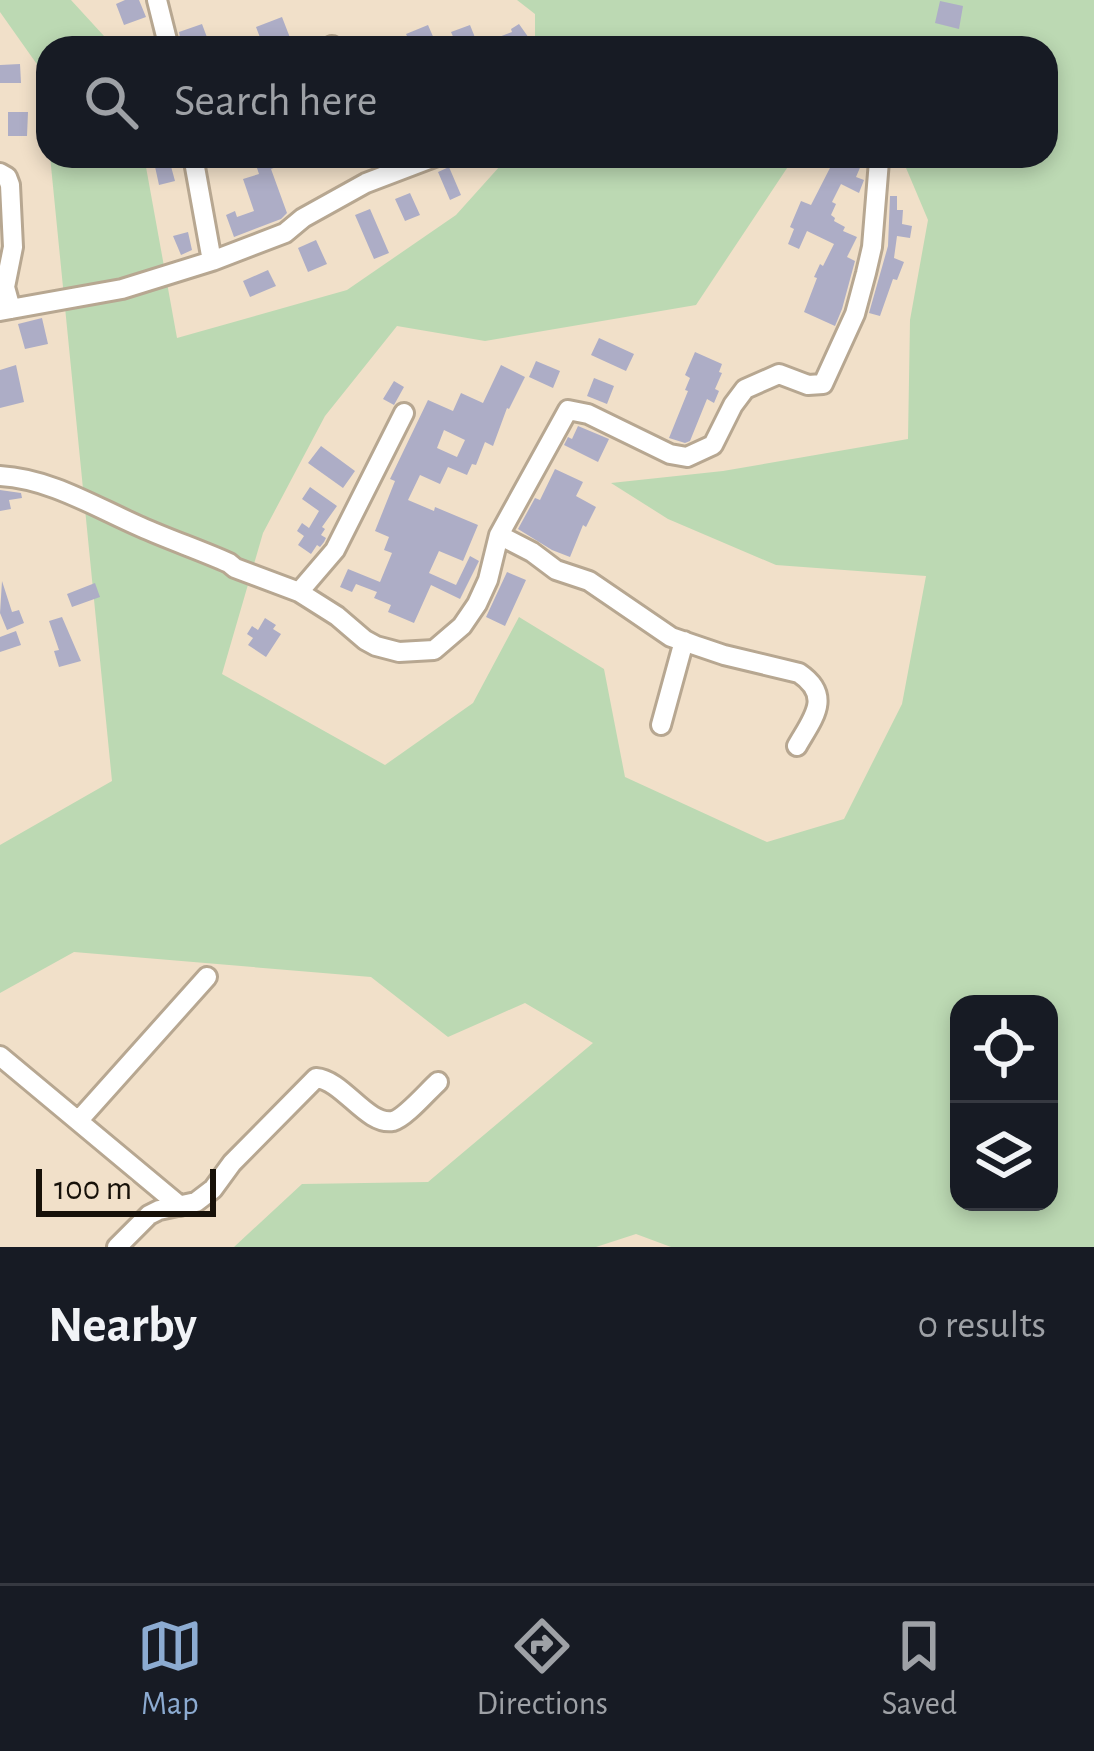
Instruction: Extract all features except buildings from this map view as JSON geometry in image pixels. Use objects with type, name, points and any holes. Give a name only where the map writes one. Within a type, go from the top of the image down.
[{"type":"street","points":[[157,0],[167,36]]},
{"type":"street","points":[[195,168],[212,261]]},
{"type":"street","points":[[0,173],[10,185],[13,247],[5,310],[122,289],[212,261],[285,233],[366,183],[405,168]]},
{"type":"street","points":[[0,476],[63,490],[299,592],[376,646],[399,652],[434,650],[462,626],[477,604],[499,535],[568,410],[588,414],[670,454],[687,457],[713,445],[745,389],[779,374],[808,385],[823,384],[855,314],[866,274],[879,168]]},
{"type":"street","points":[[299,592],[335,550],[404,413]]},
{"type":"street","points":[[499,535],[556,570],[589,581],[661,631],[807,678],[818,701],[797,746]]},
{"type":"street","points":[[661,725],[684,641]]},
{"type":"street","points":[[79,1120],[207,977]]},
{"type":"street","points":[[0,1056],[180,1206]]},
{"type":"street","points":[[116,1247],[149,1215],[196,1202],[213,1189],[316,1078],[329,1081],[386,1121],[399,1119],[438,1082]]},
{"type":"green space","points":[[0,0],[71,0],[104,36],[36,36],[36,63],[0,12]]},
{"type":"green space","points":[[517,0],[1094,0],[1094,1247],[671,1247],[636,1234],[596,1247],[234,1247],[302,1184],[428,1182],[593,1043],[525,1003],[448,1037],[371,977],[74,952],[0,993],[0,845],[112,781],[51,168],[146,168],[177,338],[347,290],[456,215],[498,168],[787,168],[696,305],[485,341],[397,326],[325,416],[263,533],[222,674],[385,765],[473,703],[519,617],[604,669],[625,777],[767,842],[844,819],[902,704],[926,576],[776,565],[668,519],[611,483],[723,471],[908,439],[910,320],[928,220],[906,168],[1058,168],[1058,36],[535,36],[535,14]]}]
